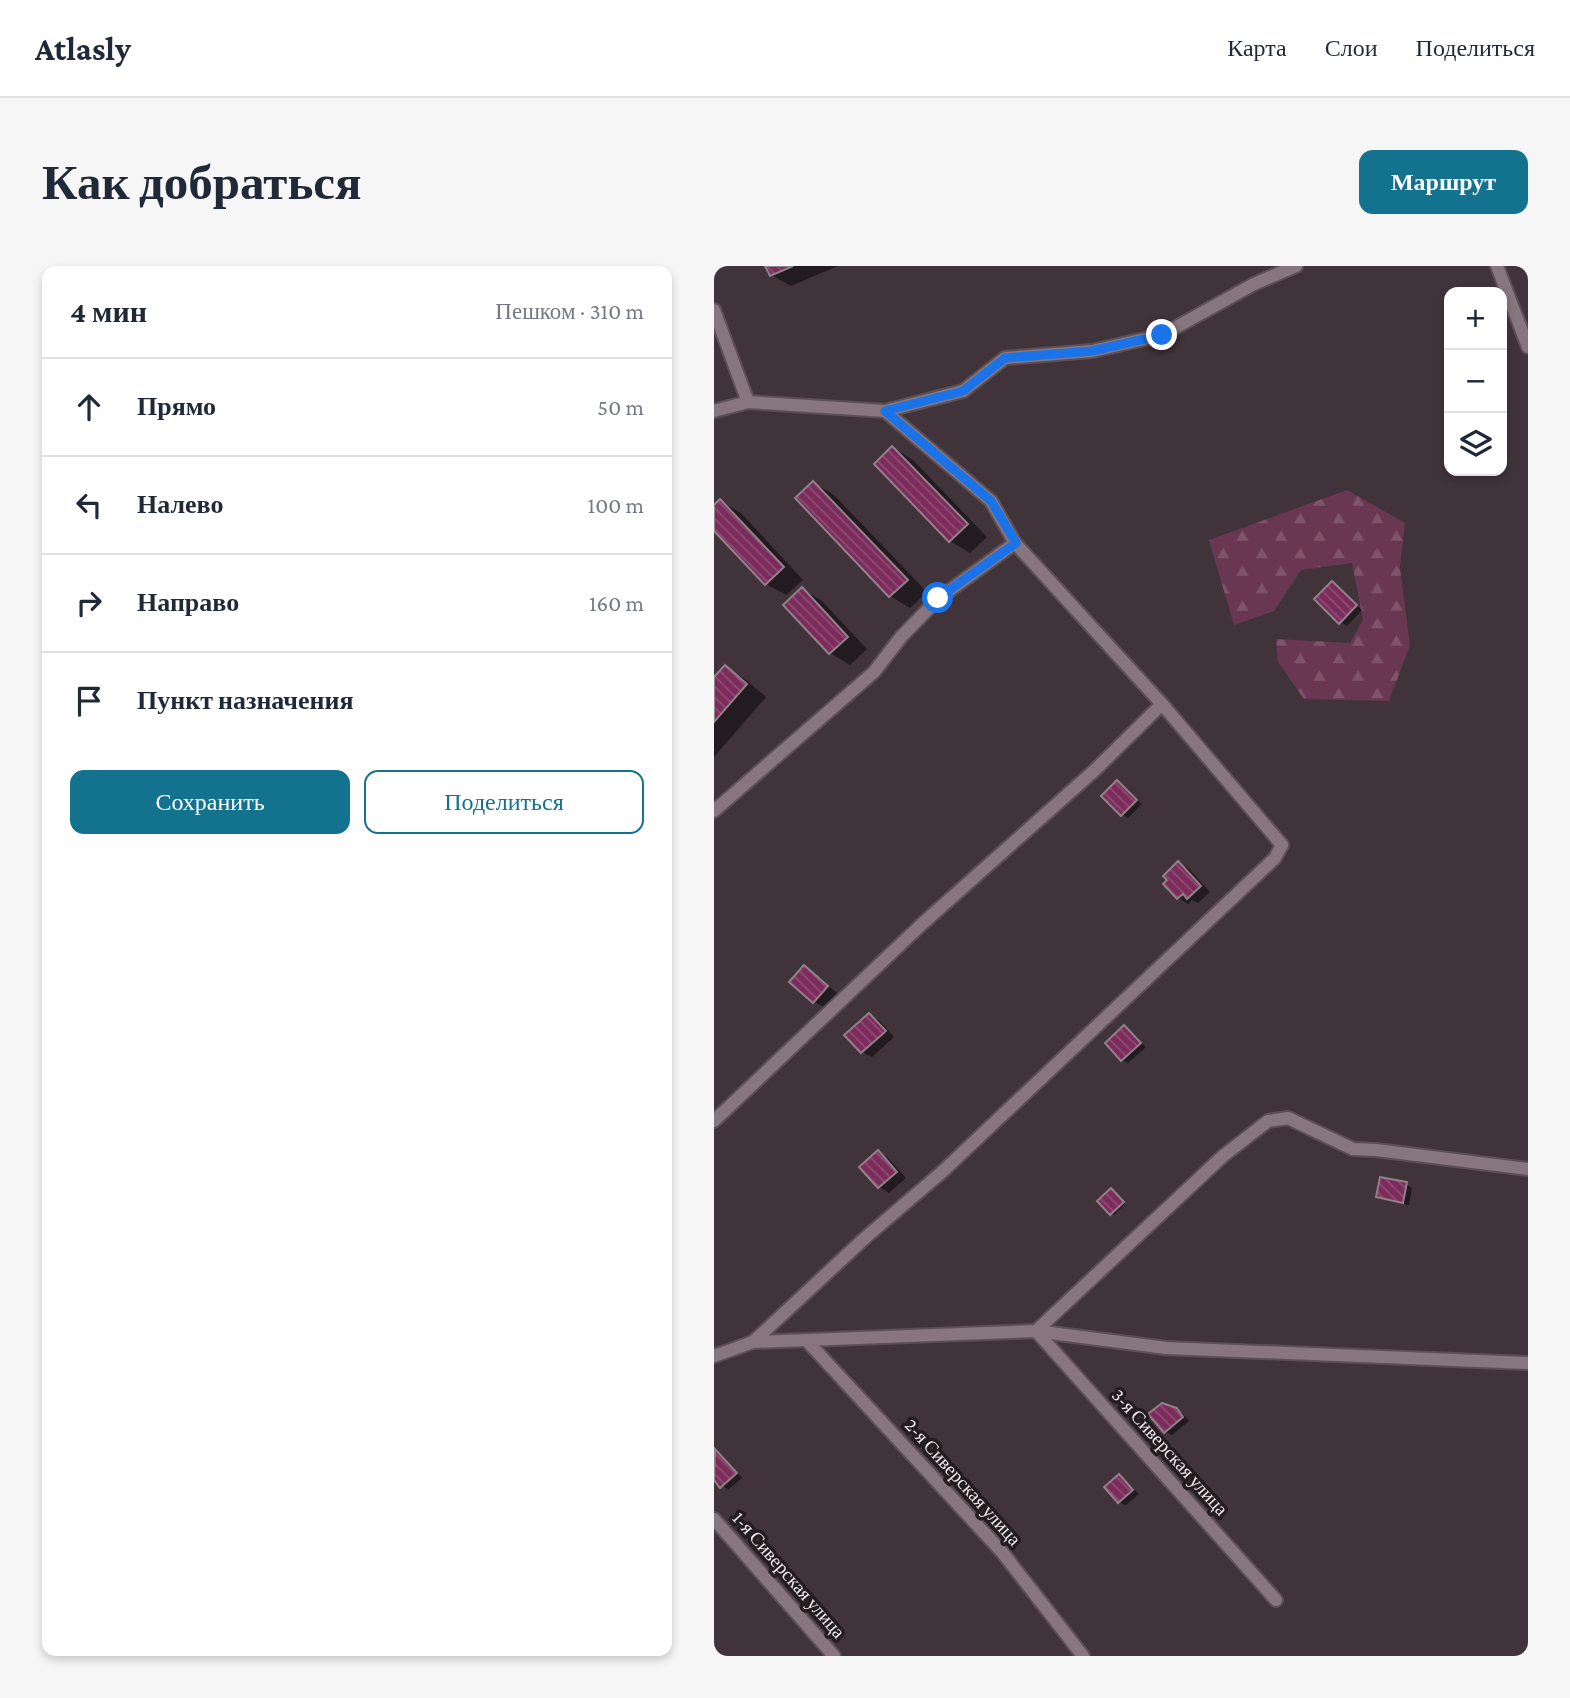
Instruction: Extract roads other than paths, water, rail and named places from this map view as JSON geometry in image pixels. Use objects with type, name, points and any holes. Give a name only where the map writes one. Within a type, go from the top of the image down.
[{"type":"street","points":[[714,411],[748,402],[885,411],[963,391],[1005,358],[1092,351],[1162,335],[1254,284],[1296,266]]},
{"type":"street","points":[[1497,266],[1528,347]]},
{"type":"street","points":[[714,310],[748,402]]},
{"type":"street","points":[[753,1342],[866,1237],[942,1172],[1275,858],[1282,845],[1162,704],[1016,543],[991,501],[885,411]]},
{"type":"street","points":[[714,811],[874,672],[901,637],[938,598],[1016,543]]},
{"type":"street","points":[[714,1121],[922,924],[1095,770],[1162,704]]},
{"type":"street","points":[[1036,1331],[1223,1156],[1268,1121],[1287,1118],[1353,1149],[1528,1169]]},
{"type":"street","points":[[714,1356],[753,1342],[1036,1331],[1166,1348],[1528,1363]]},
{"type":"street","name":"3-я Сиверская улица","points":[[1036,1331],[1276,1600]]},
{"type":"street","name":"2-я Сиверская улица","points":[[807,1340],[1002,1552],[1083,1656]]},
{"type":"street","name":"1-я Сиверская улица","points":[[714,1519],[834,1656]]}]
